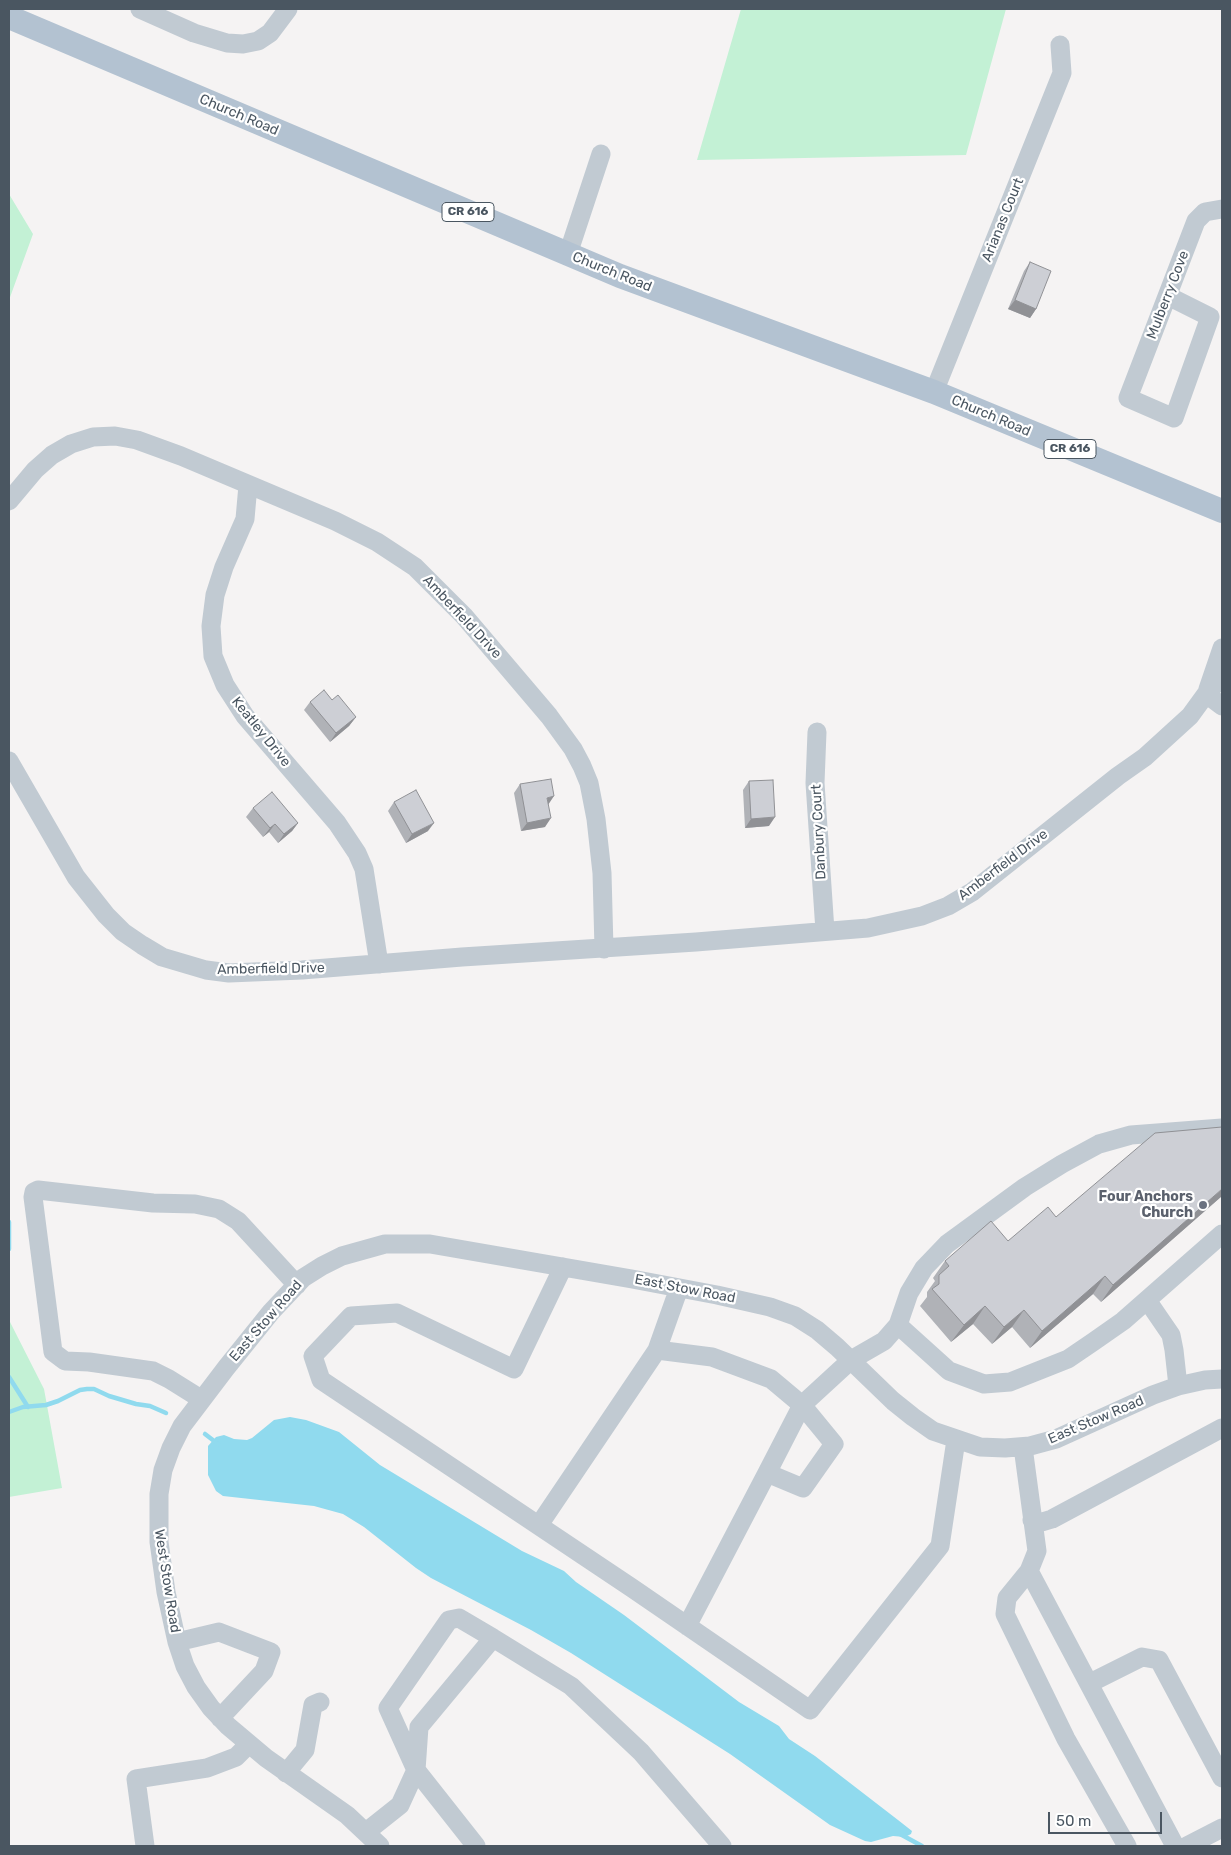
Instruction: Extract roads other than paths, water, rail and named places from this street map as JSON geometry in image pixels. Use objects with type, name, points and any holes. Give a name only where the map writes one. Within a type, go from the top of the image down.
[{"type":"main road","name":"Church Road","points":[[9,17],[620,276],[934,392],[1222,511]]},
{"type":"street","points":[[140,9],[194,33],[227,43],[243,44],[258,41],[270,33],[288,9]]},
{"type":"street","name":"Arianas Court","points":[[934,392],[1062,73],[1060,46]]},
{"type":"street","points":[[568,254],[601,154]]},
{"type":"street","name":"Mulberry Cove","points":[[1168,296],[1210,317],[1174,418],[1128,398],[1196,221],[1206,212],[1222,209]]},
{"type":"street","name":"Amberfield Drive","points":[[9,502],[35,470],[52,455],[71,444],[92,437],[115,436],[137,440],[174,452],[335,521],[390,550],[415,567],[464,616],[562,732],[582,766],[589,783],[593,801],[602,873],[604,949]]},
{"type":"street","name":"Keatley Drive","points":[[248,485],[245,519],[214,595],[211,626],[213,656],[225,685],[245,716],[337,823],[357,853],[364,869],[379,964]]},
{"type":"street","name":"Amberfield Drive","points":[[1206,694],[1222,648]]},
{"type":"street","name":"Amberfield Drive","points":[[9,761],[76,877],[91,896],[123,932],[162,956],[183,965],[229,973],[302,970],[462,957],[604,949],[868,928],[922,916],[948,906],[972,892],[1118,776],[1145,757],[1190,716],[1222,676]]},
{"type":"street","points":[[1206,694],[1222,706]]},
{"type":"street","name":"Danbury Court","points":[[817,732],[816,783],[825,931]]},
{"type":"street","points":[[687,1626],[802,1405],[851,1360],[884,1341],[898,1325],[909,1292],[924,1268],[947,1244],[1025,1187],[1099,1144],[1130,1135],[1222,1128]]},
{"type":"street","points":[[201,1400],[170,1378],[153,1371],[127,1366],[65,1361],[53,1352],[33,1197],[34,1192],[38,1190],[153,1203],[195,1204],[219,1209],[238,1221],[297,1285]]},
{"type":"street","points":[[898,1325],[949,1372],[984,1384],[1010,1382],[1068,1359],[1123,1321],[1222,1234]]},
{"type":"street","name":"East Stow Road","points":[[175,1439],[201,1400],[247,1342],[304,1278],[342,1256],[385,1244],[430,1244],[744,1300],[770,1307],[795,1316],[817,1330],[851,1360],[893,1402],[933,1431],[980,1447],[1022,1447],[1056,1439],[1128,1405],[1178,1386],[1205,1380],[1222,1379]]},
{"type":"street","points":[[563,1267],[514,1369],[397,1313],[352,1316],[313,1356],[321,1380],[540,1525],[810,1710],[940,1546],[956,1440]]},
{"type":"street","points":[[540,1525],[657,1350],[679,1288]]},
{"type":"street","points":[[1147,1300],[1171,1335],[1178,1386]]},
{"type":"street","points":[[657,1350],[712,1357],[771,1379],[802,1405],[834,1444],[803,1488],[767,1473]]},
{"type":"street","points":[[1032,1520],[1042,1522],[1052,1518],[1222,1428]]},
{"type":"street","name":"West Stow Road","points":[[175,1439],[163,1470],[158,1518],[162,1567],[177,1642],[185,1666],[196,1687],[220,1718],[249,1744],[347,1815],[380,1846]]},
{"type":"street","points":[[1022,1447],[1036,1550],[1029,1571],[1007,1598],[1005,1614],[1066,1739],[1126,1846]]},
{"type":"street","points":[[1029,1571],[1175,1846]]},
{"type":"street","points":[[476,1846],[416,1770],[388,1708],[449,1620],[459,1618],[571,1686],[641,1752],[722,1846]]},
{"type":"street","points":[[177,1642],[219,1632],[272,1652],[264,1671],[220,1718]]},
{"type":"street","points":[[366,1832],[400,1804],[416,1770],[419,1727],[493,1638]]},
{"type":"street","points":[[1090,1684],[1142,1657],[1159,1660],[1222,1778]]},
{"type":"street","points":[[286,1772],[305,1750],[313,1705],[320,1702]]},
{"type":"street","points":[[144,1846],[136,1779],[207,1768],[236,1757],[249,1744]]},
{"type":"street","points":[[1187,1846],[1222,1828]]},
{"type":"water","points":[[290,1417],[306,1420],[339,1432],[380,1465],[522,1551],[564,1571],[576,1582],[624,1615],[739,1702],[779,1726],[789,1739],[815,1756],[898,1820],[912,1831],[911,1834],[905,1837],[893,1836],[871,1842],[830,1825],[730,1754],[571,1653],[431,1578],[364,1527],[343,1514],[314,1506],[223,1496],[216,1491],[208,1475],[208,1446],[216,1437],[224,1435],[234,1439],[247,1440],[274,1420]]},
{"type":"waterway","points":[[9,1222],[9,1249]]},
{"type":"waterway","points":[[9,1377],[28,1407]]},
{"type":"waterway","points":[[9,1412],[23,1407],[46,1405],[80,1390],[94,1389],[109,1396],[150,1406],[166,1413]]},
{"type":"waterway","points":[[205,1434],[218,1444]]},
{"type":"waterway","points":[[900,1834],[922,1846]]},
{"type":"place","name":"Four Anchors Church","points":[[1203,1205]]}]
